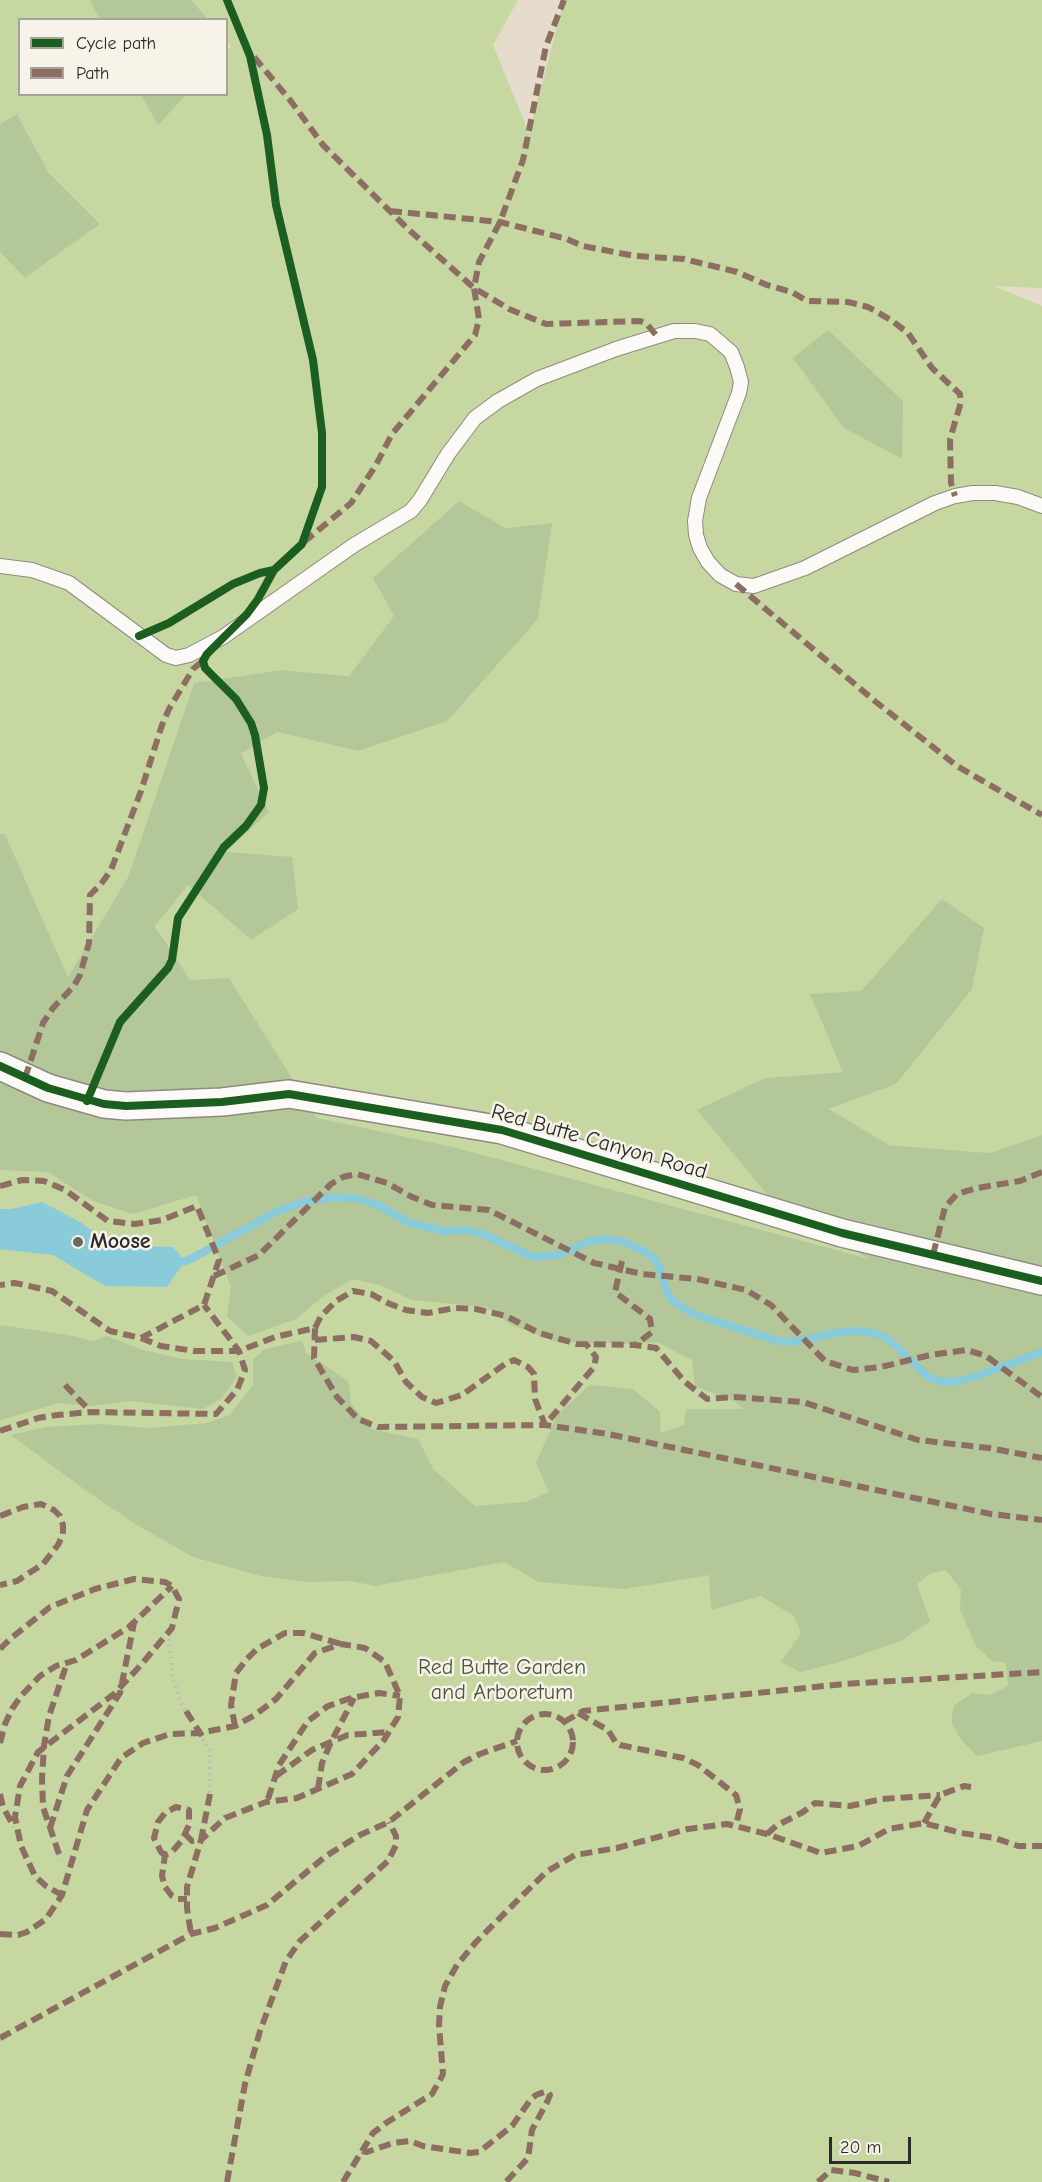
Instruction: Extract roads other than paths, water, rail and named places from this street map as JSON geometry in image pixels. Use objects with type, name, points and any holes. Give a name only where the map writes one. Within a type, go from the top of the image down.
[{"type":"street","name":"Red Butte Canyon Road","points":[[0,1066],[48,1088],[104,1104],[126,1106],[222,1102],[289,1094],[502,1130],[842,1233],[1042,1281]]},
{"type":"lane","points":[[0,566],[32,570],[69,583],[160,652],[176,658],[189,656],[223,638],[354,545],[411,511],[448,454],[476,418],[498,401],[537,379],[616,349],[674,331],[710,334],[731,352],[741,382],[739,393],[699,498],[695,521],[696,535],[708,562],[720,575],[736,584],[754,586],[805,568],[934,503],[955,496],[973,493],[995,494],[1018,497],[1042,506]]},
{"type":"water","points":[[42,1202],[80,1222],[112,1245],[173,1247],[185,1261],[167,1287],[105,1286],[53,1255],[0,1249],[0,1209],[11,1209]]},
{"type":"waterway","points":[[174,1262],[187,1261],[276,1212],[303,1202],[332,1197],[359,1199],[380,1206],[409,1223],[444,1231],[466,1230],[483,1234],[533,1257],[558,1255],[590,1241],[604,1239],[624,1242],[654,1259],[659,1266],[668,1295],[693,1314],[778,1341],[793,1342],[840,1332],[874,1333],[886,1338],[896,1346],[928,1377],[942,1382],[959,1381],[977,1376],[1042,1352]]},
{"type":"place","name":"Moose","points":[[78,1242]]},
{"type":"park label","name":"Red Butte Garden and Arboretum","points":[[502,1680]]}]
